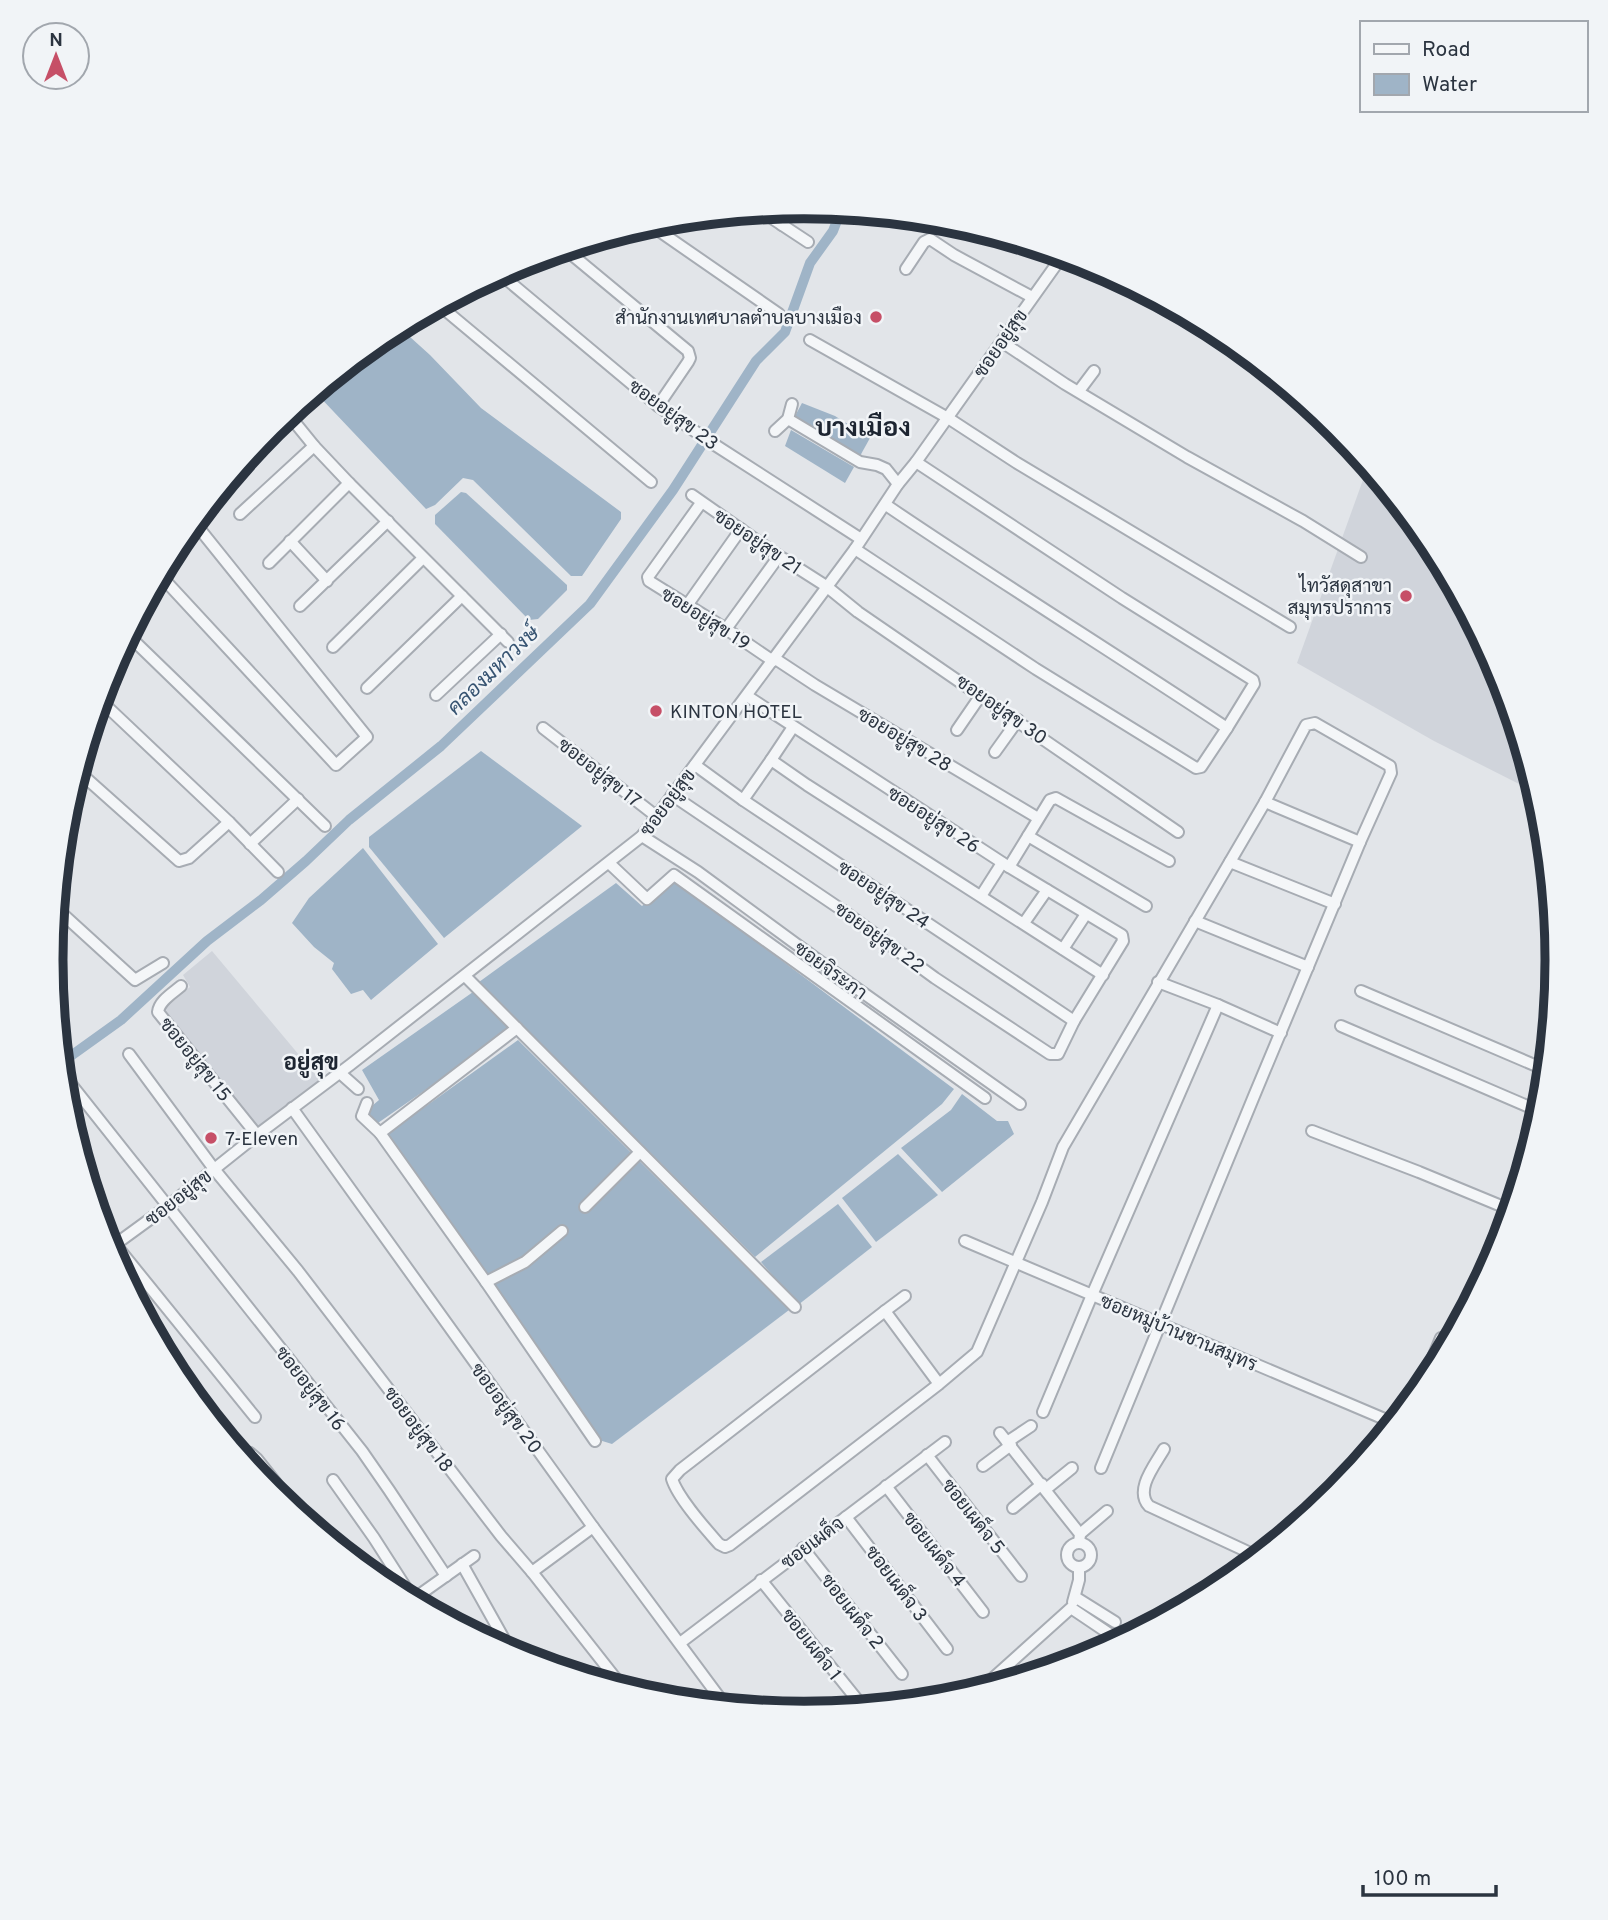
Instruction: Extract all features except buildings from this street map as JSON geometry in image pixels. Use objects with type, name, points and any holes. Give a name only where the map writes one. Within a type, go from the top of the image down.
[{"type":"street","points":[[775,220],[808,242]]},
{"type":"street","points":[[782,225],[786,220]]},
{"type":"street","points":[[661,233],[779,314]]},
{"type":"street","points":[[906,269],[924,242],[930,239],[1032,297]]},
{"type":"street","points":[[573,256],[688,351],[688,362],[658,406]]},
{"type":"street","name":"ซอยอยู่สุข","points":[[118,1242],[642,836],[858,544],[1057,263]]},
{"type":"street","name":"ซอยอยู่สุข 23","points":[[508,280],[658,406],[1036,669],[1196,768],[1201,767],[1227,728]]},
{"type":"street","points":[[446,311],[651,482]]},
{"type":"street","points":[[810,341],[948,418],[1017,463],[1290,627]]},
{"type":"street","points":[[1002,341],[1187,457],[1303,521],[1360,557]]},
{"type":"street","points":[[1079,391],[1094,371]]},
{"type":"street","points":[[775,430],[788,419],[792,404]]},
{"type":"street","points":[[788,419],[860,462],[886,469],[898,484]]},
{"type":"street","points":[[295,422],[349,483],[504,638],[436,695]]},
{"type":"street","points":[[240,514],[314,446]]},
{"type":"street","points":[[886,505],[1227,728],[1254,684],[1253,680],[1122,598],[916,462]]},
{"type":"street","points":[[268,563],[349,483]]},
{"type":"street","name":"ซอยอยู่สุข 21","points":[[692,495],[826,586]]},
{"type":"street","name":"ซอยอยู่สุข 19","points":[[701,503],[648,577],[649,582],[774,659]]},
{"type":"street","points":[[300,606],[388,521]]},
{"type":"street","points":[[688,604],[741,529]]},
{"type":"street","points":[[166,582],[336,765],[366,737],[201,530]]},
{"type":"street","points":[[290,541],[327,581]]},
{"type":"street","points":[[726,629],[779,556]]},
{"type":"street","points":[[332,647],[423,558]]},
{"type":"street","name":"ซอยอยู่สุข 30","points":[[826,586],[858,612],[1178,832]]},
{"type":"street","points":[[367,688],[461,596]]},
{"type":"street","points":[[135,641],[325,826]]},
{"type":"street","name":"ซอยอยู่สุข 28","points":[[774,659],[1038,818]]},
{"type":"street","points":[[957,730],[981,695]]},
{"type":"street","name":"ซอยอยู่สุข 26","points":[[747,696],[1005,865],[1122,935],[1123,938],[1103,975]]},
{"type":"street","points":[[108,707],[278,872]]},
{"type":"street","points":[[995,752],[1018,720]]},
{"type":"street","points":[[905,1296],[680,1470],[672,1479],[679,1493],[719,1544],[730,1545],[977,1352],[1063,1147],[1265,802],[1306,725],[1315,723],[1390,766],[1391,773],[1239,1131],[1101,1468]]},
{"type":"street","points":[[743,800],[793,727]]},
{"type":"street","name":"ซอยอยู่สุข 17","points":[[543,728],[656,816]]},
{"type":"street","points":[[771,760],[1103,975],[1074,1021]]},
{"type":"street","name":"ซอยอยู่สุข 24","points":[[695,765],[743,800],[1074,1021]]},
{"type":"street","points":[[86,778],[179,861],[189,858],[229,822]]},
{"type":"street","name":"ซอยอยู่สุข 22","points":[[672,795],[842,910],[935,978],[1050,1054],[1058,1054],[1074,1021]]},
{"type":"street","points":[[981,896],[1028,836],[1050,800],[1056,798],[1169,861]]},
{"type":"street","points":[[250,844],[298,799]]},
{"type":"street","points":[[1265,802],[1360,842]]},
{"type":"street","name":"ซอยจิระภา","points":[[642,836],[698,872],[1020,1104]]},
{"type":"street","points":[[1028,836],[1146,905]]},
{"type":"street","points":[[1230,862],[1335,904]]},
{"type":"street","points":[[609,863],[647,899],[674,875],[985,1098]]},
{"type":"street","points":[[1024,923],[1047,890]]},
{"type":"street","points":[[1063,949],[1086,914]]},
{"type":"street","points":[[65,916],[135,980],[163,963]]},
{"type":"street","points":[[1195,921],[1308,967]]},
{"type":"street","points":[[465,975],[795,1307]]},
{"type":"street","points":[[1158,982],[1218,1004],[1281,1033]]},
{"type":"street","name":"ซอยอยู่สุข 15","points":[[181,986],[162,1002],[158,1012],[257,1135]]},
{"type":"street","points":[[1361,991],[1537,1066]]},
{"type":"street","points":[[1043,1412],[1218,1004]]},
{"type":"street","points":[[1341,1026],[1530,1107]]},
{"type":"street","points":[[380,1133],[517,1028]]},
{"type":"street","name":"ซอยอยู่สุข 18","points":[[129,1054],[214,1169],[298,1271],[501,1536],[615,1677]]},
{"type":"street","points":[[340,1073],[358,1089]]},
{"type":"street","name":"ซอยอยู่สุข 16","points":[[74,1087],[362,1451],[446,1576]]},
{"type":"street","points":[[367,1103],[362,1116],[380,1133],[595,1441]]},
{"type":"street","name":"ซอยอยู่สุข 20","points":[[292,1108],[593,1527],[718,1696]]},
{"type":"street","points":[[1312,1131],[1419,1171],[1503,1207]]},
{"type":"street","points":[[585,1207],[640,1152]]},
{"type":"street","points":[[486,1282],[525,1262],[562,1231]]},
{"type":"street","name":"ซอยหมู่บ้านชานสมุทร","points":[[965,1241],[1385,1419]]},
{"type":"street","points":[[130,1269],[255,1418]]},
{"type":"street","points":[[885,1311],[939,1384]]},
{"type":"street","points":[[983,1466],[1006,1440],[1031,1426]]},
{"type":"street","points":[[1006,1440],[1044,1486],[1080,1538]]},
{"type":"street","name":"ซอยเผด็จ","points":[[680,1643],[945,1441]]},
{"type":"street","points":[[1164,1448],[1143,1491],[1143,1500],[1149,1506],[1249,1553]]},
{"type":"street","name":"ซอยเผด็จ 5","points":[[927,1455],[1021,1576]]},
{"type":"street","points":[[1013,1508],[1072,1468]]},
{"type":"street","points":[[333,1480],[401,1582]]},
{"type":"street","name":"ซอยเผด็จ 4","points":[[886,1486],[983,1612]]},
{"type":"street","points":[[995,1676],[1071,1608],[1079,1567],[1070,1563],[1067,1552],[1107,1511]]},
{"type":"street","name":"ซอยเผด็จ 3","points":[[846,1517],[947,1649]]},
{"type":"street","points":[[533,1573],[593,1527]]},
{"type":"street","name":"ซอยเผด็จ 2","points":[[803,1548],[902,1674]]},
{"type":"street","points":[[422,1595],[474,1556]]},
{"type":"street","points":[[462,1564],[503,1637]]},
{"type":"street","name":"ซอยเผด็จ 1","points":[[761,1580],[856,1699]]},
{"type":"street","points":[[1075,1597],[1115,1622]]},
{"type":"street","points":[[1071,1608],[1111,1635]]},
{"type":"shaded area","name":"ไทวัสดุสาขา สมุทรปราการ","points":[[1365,475],[1420,548],[1469,632],[1506,722],[1524,787],[1434,741],[1297,663]]},
{"type":"shaded area","points":[[212,951],[320,1080],[257,1128],[162,1009],[190,987],[183,975]]},
{"type":"water","points":[[407,335],[481,408],[621,512],[621,519],[582,576],[571,576],[473,480],[463,478],[435,505],[426,509],[321,398]]},
{"type":"water","points":[[802,403],[835,416],[870,438],[860,456],[795,416]]},
{"type":"water","points":[[791,430],[854,467],[845,483],[785,446]]},
{"type":"water","points":[[461,492],[466,493],[567,585],[567,590],[538,619],[529,620],[435,524],[435,515]]},
{"type":"water","points":[[481,751],[582,826],[444,938],[369,847],[369,837]]},
{"type":"water","points":[[363,848],[438,944],[371,1000],[363,990],[351,994],[332,969],[334,963],[314,947],[292,923],[309,898]]},
{"type":"water","points":[[671,878],[954,1089],[942,1104],[755,1257],[479,982],[616,883],[642,906]]},
{"type":"water","points":[[473,992],[508,1028],[506,1034],[375,1125],[366,1111],[379,1100],[362,1070]]},
{"type":"water","points":[[518,1040],[789,1310],[612,1444],[599,1440],[383,1137]]},
{"type":"water","points":[[962,1094],[997,1121],[1008,1121],[1014,1134],[942,1192],[901,1148],[951,1110]]},
{"type":"water","points":[[898,1154],[938,1195],[876,1242],[842,1198]]},
{"type":"water","points":[[838,1204],[872,1247],[798,1305],[761,1262]]},
{"type":"waterway","name":"คลองมหาวงษ์","points":[[69,1057],[121,1020],[207,941],[261,900],[349,820],[441,746],[590,604],[673,490],[756,361],[785,332],[810,263],[833,231],[837,220]]},
{"type":"place","name":"สำนักงานเทศบาลตำบลบางเมือง","points":[[876,317]]},
{"type":"place","name":"ไทวัสดุสาขา สมุทรปราการ","points":[[1406,596]]},
{"type":"place","name":"KINTON HOTEL","points":[[656,711]]},
{"type":"place","name":"7-Eleven","points":[[211,1138]]},
{"type":"district","name":"บางเมือง","points":[[863,427]]},
{"type":"district","name":"อยู่สุข","points":[[311,1062]]}]
